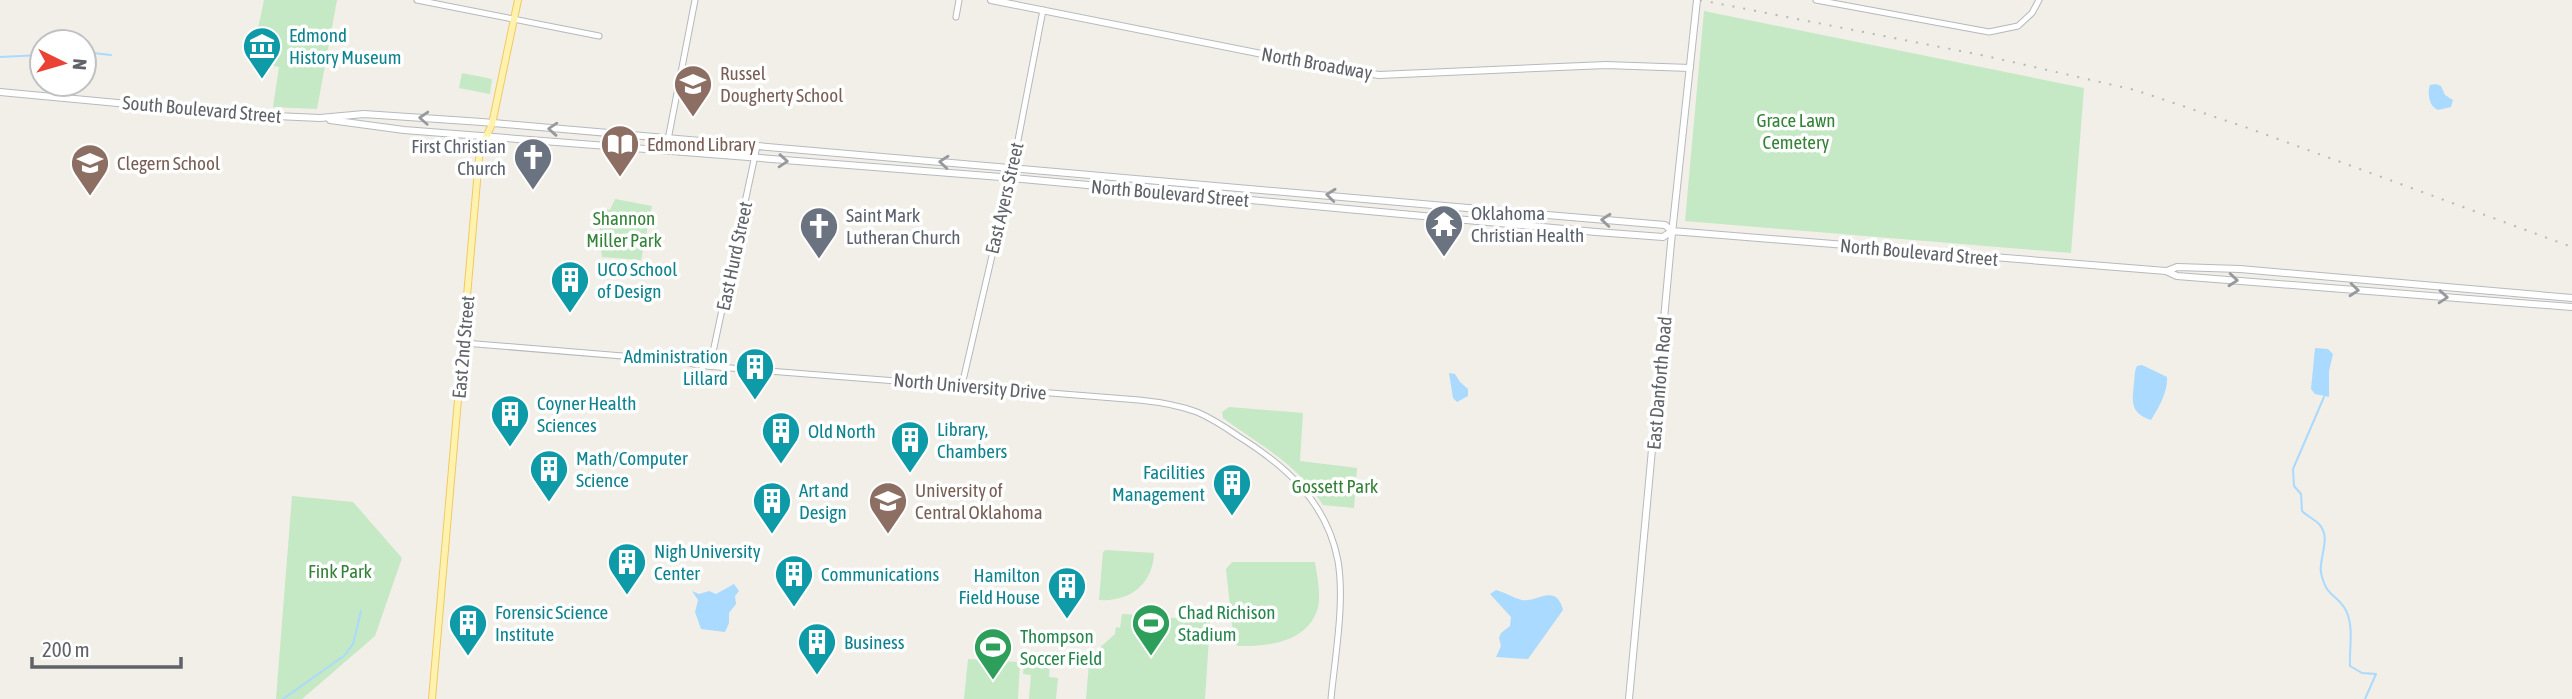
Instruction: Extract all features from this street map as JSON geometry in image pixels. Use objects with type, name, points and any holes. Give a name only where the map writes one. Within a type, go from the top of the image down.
[{"type":"main road","name":"East 2nd Street","points":[[432,699],[478,171],[482,146],[492,124],[518,0]]},
{"type":"main road","name":"North Broadway","points":[[991,0],[1379,75],[1606,65],[1690,68]]},
{"type":"main road","name":"East Danforth Road","points":[[1629,699],[1672,231],[1697,0]]},
{"type":"main road","name":"South Boulevard Street","points":[[0,92],[235,114],[320,118],[376,127],[666,150]]},
{"type":"main road","name":"South Boulevard Street","points":[[320,118],[364,114],[668,138]]},
{"type":"main road","name":"North Boulevard Street","points":[[668,138],[1665,225],[1672,231],[2166,271],[2177,276],[2572,307]]},
{"type":"main road","name":"North Boulevard Street","points":[[666,150],[1663,237],[1672,231]]},
{"type":"main road","points":[[1373,200],[1379,212]]},
{"type":"main road","points":[[1507,211],[1514,224]]},
{"type":"main road","name":"North Boulevard Street","points":[[2166,271],[2177,267],[2240,269],[2572,298]]},
{"type":"main road","points":[[2372,280],[2375,292]]},
{"type":"street","points":[[417,0],[599,36]]},
{"type":"street","points":[[666,150],[695,0]]},
{"type":"street","points":[[956,17],[959,0]]},
{"type":"street","points":[[1816,0],[1989,32],[2018,26],[2032,13],[2039,0]]},
{"type":"street","name":"East Ayers Street","points":[[962,385],[1010,179],[1044,10]]},
{"type":"street","points":[[577,143],[580,131]]},
{"type":"street","name":"East Hurd Street","points":[[710,366],[757,146]]},
{"type":"street","name":"North University Drive","points":[[464,343],[1177,405],[1214,421],[1269,455],[1294,476],[1322,515],[1338,560],[1338,614],[1331,699]]},
{"type":"green space","points":[[264,0],[337,0],[317,109],[273,107],[279,67],[251,62]]},
{"type":"green space","name":"Grace Lawn Cemetery","points":[[1704,11],[2084,88],[2071,253],[1685,221]]},
{"type":"green space","points":[[462,73],[492,79],[490,94],[459,88]]},
{"type":"green space","name":"Shannon Miller Park","points":[[615,199],[652,206],[641,260],[602,257],[601,250],[597,247],[604,208],[610,210]]},
{"type":"green space","name":"Gossett Park","points":[[1229,407],[1303,413],[1300,461],[1357,468],[1354,508],[1323,505],[1290,466],[1223,418],[1222,412]]},
{"type":"green space","name":"Fink Park","points":[[292,496],[353,502],[402,558],[375,636],[302,699],[276,699]]},
{"type":"green space","points":[[1103,552],[1154,553],[1153,564],[1138,589],[1121,598],[1099,600]]},
{"type":"green space","points":[[1232,562],[1315,562],[1319,602],[1313,619],[1306,628],[1286,640],[1238,646],[1234,642],[1226,569]]},
{"type":"green space","name":"Chad Richison Stadium","points":[[1122,614],[1162,614],[1163,617],[1210,621],[1205,699],[1086,699],[1089,663],[1094,663],[1095,652],[1115,634],[1116,627],[1120,628]]},
{"type":"green space","name":"Thompson Soccer Field","points":[[968,659],[1020,662],[1018,699],[964,699]]},
{"type":"green space","points":[[1024,661],[1050,663],[1049,677],[1058,678],[1056,699],[1029,699],[1031,675],[1023,674]]},
{"type":"water","points":[[2436,84],[2453,100],[2451,107],[2438,110],[2433,106],[2429,88],[2430,85]]},
{"type":"water","points":[[2315,348],[2328,349],[2333,354],[2329,371],[2329,397],[2315,394],[2311,389]]},
{"type":"water","points":[[2142,365],[2167,377],[2160,405],[2151,420],[2139,414],[2133,401],[2135,370]]},
{"type":"water","points":[[1449,373],[1455,374],[1468,389],[1468,396],[1457,402],[1453,398]]},
{"type":"water","points":[[734,584],[739,591],[735,596],[736,604],[729,613],[725,632],[701,629],[695,612],[698,600],[692,591],[699,594],[709,591],[716,594]]},
{"type":"water","points":[[1496,590],[1522,600],[1551,595],[1560,602],[1563,610],[1528,659],[1496,657],[1501,646],[1499,638],[1510,626],[1511,617],[1490,594]]},
{"type":"waterway","points":[[98,54],[111,55]]},
{"type":"waterway","points":[[0,57],[28,56]]},
{"type":"waterway","points":[[2324,397],[2293,469],[2294,486],[2301,494],[2302,511],[2317,522],[2325,536],[2322,577],[2347,614],[2350,628],[2350,666],[2362,673],[2376,674],[2365,699]]},
{"type":"waterway","points":[[283,699],[345,655],[353,644],[361,611]]},
{"type":"railway","points":[[1700,0],[1986,56],[2135,90],[2248,128],[2572,247]]},
{"type":"place","name":"Edmond History Museum","points":[[262,80]]},
{"type":"place","name":"Russel Dougherty School","points":[[693,118]]},
{"type":"place","name":"Edmond Library","points":[[620,178]]},
{"type":"place","name":"First Christian Church","points":[[533,191]]},
{"type":"place","name":"Clegern School","points":[[90,197]]},
{"type":"place","name":"Oklahoma Christian Health","points":[[1444,258]]},
{"type":"place","name":"Saint Mark Lutheran Church","points":[[819,260]]},
{"type":"place","name":"UCO School of Design","points":[[570,314]]},
{"type":"place","name":"Administration Lillard","points":[[755,401]]},
{"type":"place","name":"Coyner Health Sciences","points":[[510,448]]},
{"type":"place","name":"Old North","points":[[781,465]]},
{"type":"place","name":"Library, Chambers","points":[[910,474]]},
{"type":"place","name":"Math/Computer Science","points":[[549,503]]},
{"type":"place","name":"Facilities Management","points":[[1232,517]]},
{"type":"place","name":"Art and Design","points":[[772,535]]},
{"type":"place","name":"University of Central Oklahoma","points":[[888,535]]},
{"type":"place","name":"Nigh University Center","points":[[627,596]]},
{"type":"place","name":"Communications","points":[[794,608]]},
{"type":"place","name":"Hamilton Field House","points":[[1067,620]]},
{"type":"place","name":"Forensic Science Institute","points":[[468,657]]},
{"type":"place","name":"Chad Richison Stadium","points":[[1151,657]]},
{"type":"place","name":"Business","points":[[817,676]]},
{"type":"place","name":"Thompson Soccer Field","points":[[993,681]]}]
